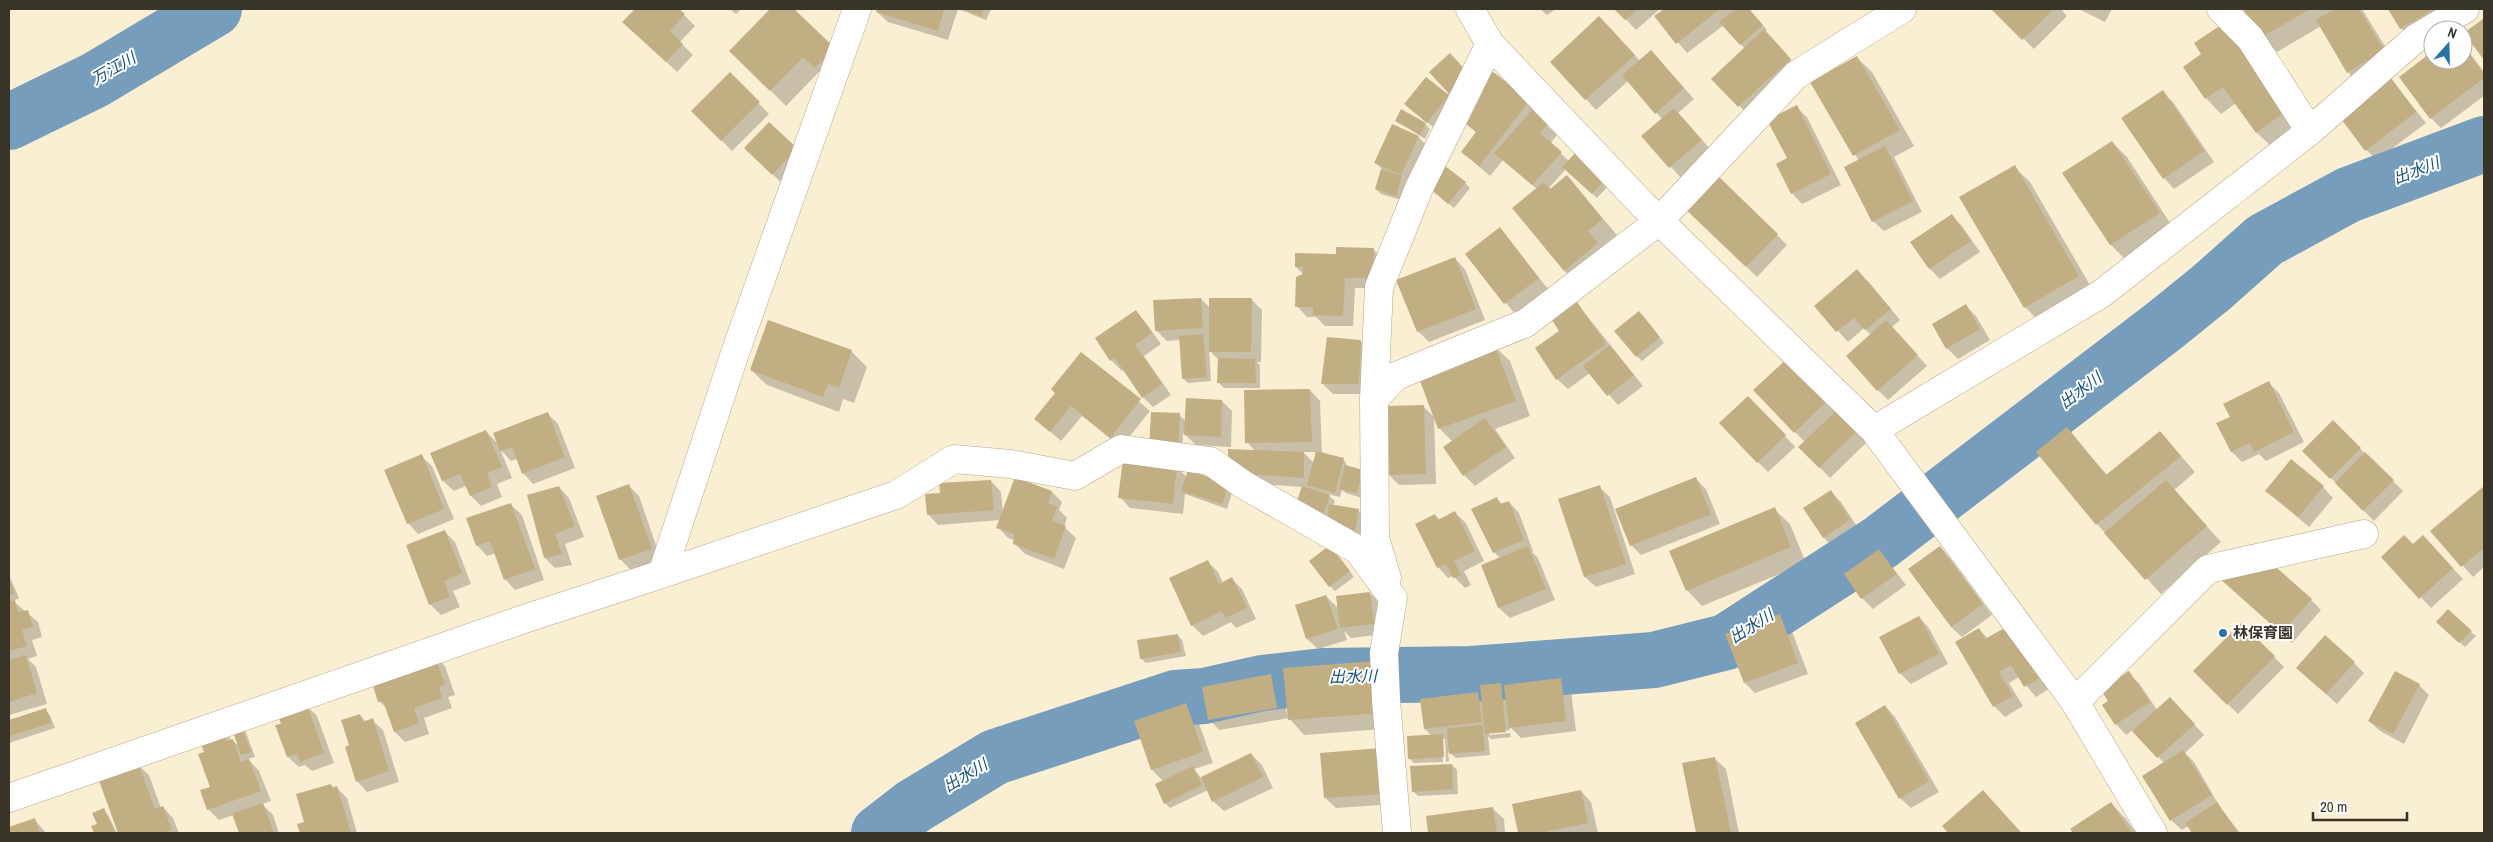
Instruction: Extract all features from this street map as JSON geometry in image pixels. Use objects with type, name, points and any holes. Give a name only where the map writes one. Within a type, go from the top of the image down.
[{"type":"street","points":[[662,574],[735,352],[857,9]]},
{"type":"street","points":[[1470,9],[1490,44],[1659,221],[1874,430],[2075,702],[2153,833]]},
{"type":"street","points":[[1374,399],[1396,376],[1526,323],[1659,221],[1796,75],[1902,9]]},
{"type":"street","points":[[2221,9],[2250,38],[2310,131]]},
{"type":"street","points":[[1874,430],[2101,294],[2310,131],[2416,38],[2466,9]]},
{"type":"street","points":[[1398,833],[1386,700],[1384,653],[1393,598],[1374,538],[1374,399],[1379,287],[1419,188],[1490,44]]},
{"type":"street","points":[[9,798],[524,619],[896,495],[954,458],[1010,464],[1075,476],[1121,449],[1210,461],[1244,485],[1358,550],[1393,598]]},
{"type":"street","points":[[2075,702],[2208,569],[2364,534]]},
{"type":"building","points":[[635,9],[679,9],[685,14],[670,31],[683,44],[666,62],[622,22]]},
{"type":"building","points":[[770,9],[794,9],[835,48],[815,68],[803,57],[770,91],[729,51]]},
{"type":"building","points":[[877,9],[944,9],[938,31],[876,12]]},
{"type":"building","points":[[963,9],[984,9],[981,16]]},
{"type":"building","points":[[1614,9],[1638,9],[1625,20]]},
{"type":"building","points":[[1664,9],[1720,9],[1676,44],[1654,16]]},
{"type":"building","points":[[1735,9],[1749,9],[1763,25],[1740,45],[1719,22]]},
{"type":"building","points":[[1991,9],[2054,9],[2022,40]]},
{"type":"building","points":[[2243,9],[2310,9],[2260,38]]},
{"type":"building","points":[[2334,9],[2359,9],[2384,50],[2347,73],[2316,20]]},
{"type":"building","points":[[2388,9],[2434,9],[2400,29]]},
{"type":"building","points":[[1599,16],[1635,55],[1585,100],[1550,62]]},
{"type":"building","points":[[2484,18],[2484,60],[2473,45],[2473,26]]},
{"type":"building","points":[[2227,21],[2288,110],[2256,133],[2223,87],[2205,99],[2183,67],[2201,54],[2194,43]]},
{"type":"building","points":[[1764,29],[1791,59],[1738,107],[1711,79]]},
{"type":"building","points":[[1651,50],[1684,88],[1655,114],[1622,75]]},
{"type":"building","points":[[1450,53],[1471,76],[1450,95],[1429,72]]},
{"type":"building","points":[[1857,56],[1900,130],[1853,156],[1810,82]]},
{"type":"building","points":[[2423,59],[2423,70],[2473,70],[2473,59],[2484,74],[2484,78],[2430,119],[2399,77]]},
{"type":"building","points":[[1488,68],[1530,100],[1479,166],[1461,152],[1476,132],[1460,119]]},
{"type":"building","points":[[730,72],[760,102],[721,141],[691,111]]},
{"type":"building","points":[[1426,77],[1449,95],[1427,123],[1404,104]]},
{"type":"building","points":[[2391,78],[2416,112],[2365,151],[2339,116]]},
{"type":"building","points":[[2163,90],[2204,151],[2163,179],[2121,118]]},
{"type":"building","points":[[1797,105],[1831,174],[1791,194],[1776,164],[1787,158],[1767,120]]},
{"type":"building","points":[[1674,108],[1702,140],[1669,168],[1641,136]]},
{"type":"building","points":[[1401,109],[1426,123],[1420,135],[1395,121]]},
{"type":"building","points":[[1532,110],[1548,124],[1540,133],[1562,152],[1532,185],[1494,153]]},
{"type":"building","points":[[769,122],[797,148],[772,175],[744,148]]},
{"type":"building","points":[[1392,124],[1419,136],[1401,175],[1374,163]]},
{"type":"building","points":[[2112,141],[2160,213],[2110,245],[2062,173]]},
{"type":"building","points":[[1885,146],[1913,201],[1872,222],[1844,167]]},
{"type":"building","points":[[1578,150],[1607,177],[1592,194],[1562,167]]},
{"type":"building","points":[[2015,165],[2079,276],[2024,308],[1959,197]]},
{"type":"building","points":[[1445,166],[1466,182],[1448,204],[1428,187]]},
{"type":"building","points":[[1381,169],[1402,176],[1396,196],[1375,189]]},
{"type":"building","points":[[1714,172],[1778,234],[1746,267],[1681,205]]},
{"type":"building","points":[[1567,175],[1603,219],[1588,231],[1598,243],[1564,271],[1512,208],[1544,182],[1550,189]]},
{"type":"building","points":[[1952,214],[1971,241],[1929,269],[1910,242]]},
{"type":"building","points":[[1500,227],[1539,278],[1504,304],[1465,254]]},
{"type":"building","points":[[1336,247],[1374,248],[1373,278],[1345,278],[1343,316],[1313,315],[1313,307],[1295,307],[1296,277],[1303,274],[1303,267],[1295,267],[1295,253],[1336,254]]},
{"type":"building","points":[[1455,257],[1476,309],[1417,332],[1396,280]]},
{"type":"building","points":[[1857,269],[1891,309],[1865,330],[1854,318],[1836,332],[1814,306]]},
{"type":"building","points":[[1201,298],[1203,328],[1155,331],[1153,300]]},
{"type":"building","points":[[1209,298],[1252,298],[1251,352],[1209,352]]},
{"type":"building","points":[[1575,299],[1606,344],[1556,380],[1535,348],[1559,331],[1550,317]]},
{"type":"building","points":[[1966,304],[1980,329],[1946,349],[1932,324]]},
{"type":"building","points":[[1136,310],[1152,333],[1135,345],[1162,384],[1142,398],[1115,358],[1110,361],[1095,338]]},
{"type":"building","points":[[1639,311],[1660,337],[1636,357],[1614,331]]},
{"type":"building","points":[[768,320],[852,350],[839,388],[828,384],[823,397],[750,370]]},
{"type":"building","points":[[1886,320],[1918,355],[1877,391],[1846,356]]},
{"type":"building","points":[[1203,334],[1207,377],[1182,379],[1179,336]]},
{"type":"building","points":[[1327,337],[1361,340],[1359,384],[1321,384]]},
{"type":"building","points":[[1494,344],[1516,401],[1438,429],[1417,373]]},
{"type":"building","points":[[1610,345],[1634,375],[1607,396],[1583,366]]},
{"type":"building","points":[[1081,352],[1141,399],[1110,438],[1071,406],[1050,432],[1034,419],[1055,393],[1051,389]]},
{"type":"building","points":[[1791,355],[1831,397],[1794,433],[1753,390]]},
{"type":"building","points":[[1218,358],[1255,359],[1256,383],[1217,383]]},
{"type":"building","points":[[2269,381],[2294,432],[2254,452],[2250,443],[2231,452],[2216,423],[2230,417],[2223,404]]},
{"type":"building","points":[[1310,389],[1312,442],[1245,443],[1244,390]]},
{"type":"building","points":[[1748,396],[1786,435],[1757,463],[1719,423]]},
{"type":"building","points":[[1186,398],[1222,400],[1221,437],[1184,435]]},
{"type":"building","points":[[1424,405],[1426,474],[1387,475],[1386,406]]},
{"type":"building","points":[[1842,405],[1862,426],[1819,468],[1798,447]]},
{"type":"building","points":[[548,412],[565,457],[522,474],[512,447],[500,451],[493,433]]},
{"type":"building","points":[[1151,412],[1180,413],[1178,450],[1149,449]]},
{"type":"building","points":[[1485,418],[1506,447],[1463,476],[1443,447]]},
{"type":"building","points":[[2333,420],[2361,448],[2330,479],[2302,451]]},
{"type":"building","points":[[2067,427],[2106,475],[2160,431],[2181,456],[2096,525],[2036,452]]},
{"type":"building","points":[[486,430],[502,467],[487,473],[492,487],[470,496],[460,474],[442,481],[430,453]]},
{"type":"building","points":[[1228,449],[1304,452],[1304,478],[1248,474],[1228,469]]},
{"type":"building","points":[[1316,451],[1344,458],[1335,493],[1307,485]]},
{"type":"building","points":[[2365,452],[2394,480],[2363,511],[2335,483]]},
{"type":"building","points":[[422,454],[444,509],[407,524],[384,470]]},
{"type":"building","points":[[2291,459],[2324,486],[2298,517],[2265,491]]},
{"type":"building","points":[[1123,460],[1177,466],[1173,504],[1118,498]]},
{"type":"building","points":[[1345,465],[1363,470],[1357,493],[1339,489]]},
{"type":"building","points":[[1188,470],[1229,484],[1222,504],[1181,491]]},
{"type":"building","points":[[1015,477],[1052,491],[1048,503],[1057,507],[1052,521],[1066,526],[1054,559],[1013,544],[1014,534],[996,528]]},
{"type":"building","points":[[1696,477],[1711,514],[1630,546],[1615,509]]},
{"type":"building","points":[[991,480],[994,510],[927,515],[925,494],[940,493],[939,483]]},
{"type":"building","points":[[2166,480],[2207,526],[2145,580],[2104,533]]},
{"type":"building","points":[[629,484],[652,549],[619,560],[596,496]]},
{"type":"building","points":[[1600,485],[1626,564],[1584,577],[1558,499]]},
{"type":"building","points":[[559,486],[575,526],[555,534],[562,554],[544,558],[527,495]]},
{"type":"building","points":[[1302,486],[1330,495],[1324,513],[1296,504]]},
{"type":"building","points":[[2484,486],[2484,548],[2461,567],[2430,531]]},
{"type":"building","points":[[1831,490],[1850,520],[1823,538],[1803,508]]},
{"type":"building","points":[[1497,497],[1500,504],[1509,501],[1524,540],[1493,553],[1471,509]]},
{"type":"building","points":[[511,503],[535,569],[504,580],[490,541],[476,546],[466,518]]},
{"type":"building","points":[[1329,504],[1359,509],[1355,531],[1326,526]]},
{"type":"building","points":[[1775,507],[1791,547],[1686,591],[1669,551]]},
{"type":"building","points":[[1455,511],[1475,551],[1454,561],[1461,575],[1453,578],[1446,564],[1437,568],[1415,524],[1435,514],[1438,520]]},
{"type":"building","points":[[445,530],[462,573],[444,581],[450,597],[429,605],[406,545]]},
{"type":"building","points":[[2404,535],[2413,544],[2423,535],[2453,568],[2419,599],[2381,557]]},
{"type":"building","points":[[2250,544],[2312,599],[2281,633],[2219,578]]},
{"type":"building","points":[[1330,545],[1350,571],[1329,587],[1309,561]]},
{"type":"building","points":[[1528,546],[1546,589],[1498,608],[1481,565]]},
{"type":"building","points":[[1940,546],[1983,604],[1951,627],[1908,569]]},
{"type":"building","points":[[1879,549],[1897,574],[1861,599],[1844,574]]},
{"type":"building","points":[[1208,560],[1219,584],[1232,577],[1247,608],[1225,618],[1222,611],[1191,626],[1169,578]]},
{"type":"building","points":[[9,579],[15,593],[9,596]]},
{"type":"building","points":[[1370,592],[1374,624],[1340,628],[1336,596]]},
{"type":"building","points":[[1326,595],[1338,629],[1306,639],[1295,605]]},
{"type":"building","points":[[15,600],[18,612],[28,610],[33,627],[22,630],[27,646],[9,651],[9,601]]},
{"type":"building","points":[[2448,609],[2472,631],[2459,643],[2436,622]]},
{"type":"building","points":[[1780,614],[1798,663],[1744,683],[1725,634]]},
{"type":"building","points":[[1919,616],[1939,654],[1899,674],[1879,637]]},
{"type":"building","points":[[2241,623],[2275,656],[2227,705],[2193,671]]},
{"type":"building","points":[[2008,626],[2045,675],[2024,687],[2011,665],[1999,672],[2013,696],[1993,707],[1955,642],[1979,628],[1985,639]]},
{"type":"building","points":[[1178,634],[1181,652],[1140,659],[1137,640]]},
{"type":"building","points":[[2325,635],[2355,662],[2326,694],[2296,668]]},
{"type":"building","points":[[434,654],[445,684],[439,687],[442,698],[414,708],[419,723],[394,732],[383,701],[378,702],[370,676]]},
{"type":"building","points":[[26,655],[37,693],[9,702],[9,660]]},
{"type":"building","points":[[1377,661],[1381,713],[1288,720],[1283,668]]},
{"type":"building","points":[[2129,671],[2150,702],[2115,725],[2102,705],[2108,701],[2101,690]]},
{"type":"building","points":[[2395,671],[2420,684],[2393,734],[2368,721]]},
{"type":"building","points":[[1271,674],[1277,708],[1208,720],[1202,687]]},
{"type":"building","points":[[1561,678],[1566,721],[1509,728],[1504,685]]},
{"type":"building","points":[[1501,683],[1506,732],[1485,734],[1480,685]]},
{"type":"building","points":[[1478,692],[1482,722],[1424,729],[1420,699]]},
{"type":"building","points":[[2170,697],[2195,724],[2157,758],[2132,731]]},
{"type":"building","points":[[1186,703],[1203,752],[1151,770],[1134,721]]},
{"type":"building","points":[[307,704],[324,753],[300,762],[297,754],[287,757],[275,725],[281,724],[278,715]]},
{"type":"building","points":[[1885,705],[1929,781],[1899,799],[1855,723]]},
{"type":"building","points":[[46,708],[51,723],[9,736],[9,720]]},
{"type":"building","points":[[360,714],[363,722],[373,718],[389,771],[356,782],[345,747],[349,745],[341,720]]},
{"type":"building","points":[[240,723],[251,752],[241,755],[231,726]]},
{"type":"building","points":[[1483,725],[1485,751],[1449,754],[1447,728]]},
{"type":"building","points":[[223,730],[227,741],[233,739],[241,762],[249,759],[261,791],[207,810],[200,790],[210,787],[198,754],[204,752],[199,739]]},
{"type":"building","points":[[1443,734],[1444,757],[1408,759],[1407,736]]},
{"type":"building","points":[[1381,748],[1385,794],[1324,798],[1320,753]]},
{"type":"building","points":[[2183,750],[2212,795],[2170,821],[2142,776]]},
{"type":"building","points":[[1251,753],[1263,777],[1212,802],[1201,777]]},
{"type":"building","points":[[1715,757],[1731,833],[1696,833],[1682,763]]},
{"type":"building","points":[[138,763],[155,809],[163,806],[172,830],[163,833],[118,833],[98,778]]},
{"type":"building","points":[[1452,764],[1453,789],[1412,792],[1410,766]]},
{"type":"building","points":[[1193,766],[1202,785],[1164,804],[1155,784]]},
{"type":"building","points":[[331,784],[332,788],[337,786],[351,833],[300,833],[297,824],[304,822],[296,794]]},
{"type":"building","points":[[1581,790],[1588,823],[1539,833],[1518,833],[1512,804]]},
{"type":"building","points":[[1983,790],[2021,833],[1948,833],[1942,826]]},
{"type":"building","points":[[2111,802],[2132,833],[2073,833],[2070,829]]},
{"type":"building","points":[[2217,802],[2238,833],[2192,833],[2185,823]]},
{"type":"building","points":[[263,803],[274,833],[239,833],[232,814]]},
{"type":"building","points":[[1493,807],[1497,833],[1428,833],[1426,816]]},
{"type":"building","points":[[104,808],[115,833],[94,833],[91,826],[97,824],[92,813]]},
{"type":"building","points":[[35,818],[40,833],[9,833],[9,827]]},
{"type":"waterway","name":"万江川","points":[[9,122],[95,80],[214,9]]},
{"type":"waterway","name":"出水川","points":[[879,833],[914,806],[995,757],[1175,698],[1204,696],[1262,683],[1323,676],[1471,674],[1654,660],[1726,642],[1881,542],[2164,326],[2211,288],[2265,240],[2348,195],[2484,144]]},
{"type":"place","name":"林保育園","points":[[2223,633]]}]
